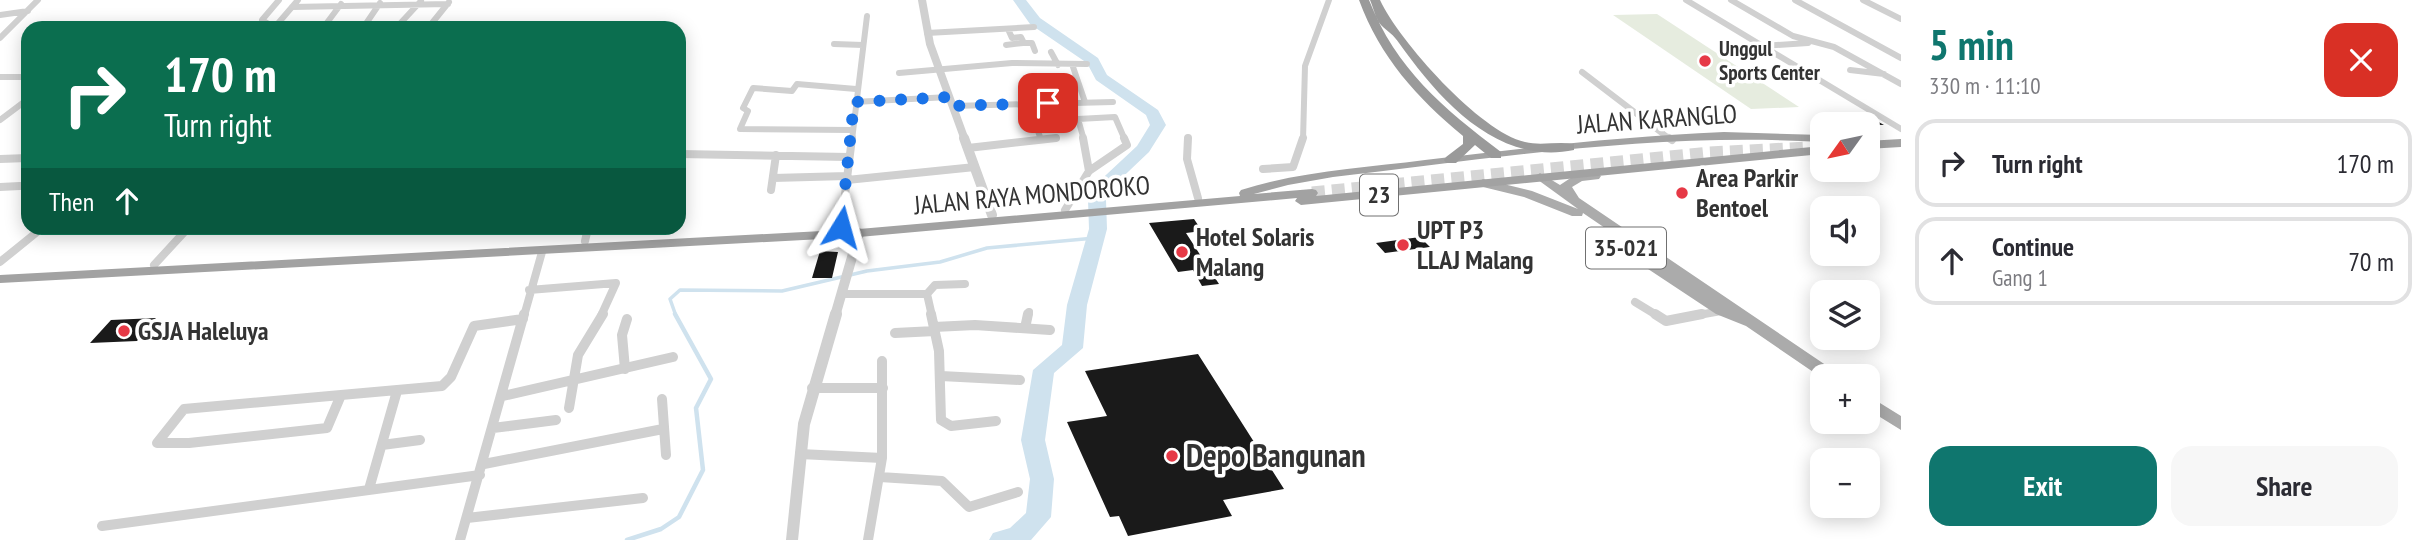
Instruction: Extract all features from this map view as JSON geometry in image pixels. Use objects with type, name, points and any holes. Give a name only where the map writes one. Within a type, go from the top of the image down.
[{"type":"highway","points":[[1364,0],[1375,30],[1394,61],[1425,97],[1470,135],[1534,178]]},
{"type":"highway","points":[[1375,0],[1381,16],[1407,58],[1427,82],[1503,155]]},
{"type":"highway","points":[[1381,16],[1396,31],[1434,83],[1493,133],[1523,145],[1569,147]]},
{"type":"highway","points":[[1451,160],[1469,145],[1470,135]]},
{"type":"highway","name":"JALAN KARANGLO","points":[[1503,155],[1569,147],[1759,136],[1810,144]]},
{"type":"highway","points":[[1880,138],[1901,137]]},
{"type":"highway","points":[[1799,141],[1810,143]]},
{"type":"highway","points":[[1880,144],[1901,143]]},
{"type":"highway","name":"JALAN KARANGLO","points":[[1534,178],[1662,166],[1810,146]]},
{"type":"highway","name":"JALAN RAYA MONDOROKO","points":[[1119,209],[1198,198],[1248,196],[1268,185],[1316,177],[1503,155]]},
{"type":"highway","name":"23","points":[[1248,196],[1276,202],[1349,198],[1534,178]]},
{"type":"highway","name":"JALAN RAYA MONDOROKO","points":[[509,249],[542,252],[859,233],[1308,190]]},
{"type":"highway","name":"JALAN RAYA MONDOROKO","points":[[686,231],[841,227],[1065,210],[1081,212]]},
{"type":"highway","name":"JALAN RAYA MONDOROKO","points":[[0,279],[509,249],[582,235]]},
{"type":"highway","name":"JALAN RAYA MONDOROKO","points":[[0,271],[438,253]]},
{"type":"main road","name":"35-021","points":[[1582,212],[1566,190],[1566,185],[1573,180],[1662,166]]},
{"type":"main road","name":"35-021","points":[[1534,178],[1721,311],[1748,321],[1812,364]]},
{"type":"main road","name":"35-021","points":[[1483,183],[1582,212],[1738,310],[1748,321]]},
{"type":"main road","points":[[1880,410],[1901,424]]},
{"type":"street","points":[[0,38],[38,0]]},
{"type":"street","points":[[264,21],[262,19],[279,0]]},
{"type":"street","points":[[280,21],[298,0]]},
{"type":"street","points":[[922,0],[927,33],[992,215]]},
{"type":"street","points":[[1262,169],[1293,167],[1298,160],[1306,125],[1306,66],[1329,0]]},
{"type":"street","points":[[1686,0],[1901,129]]},
{"type":"street","points":[[1731,0],[1802,43]]},
{"type":"street","points":[[1796,0],[1901,58]]},
{"type":"street","points":[[1863,0],[1901,19]]},
{"type":"street","points":[[292,7],[358,2],[450,2]]},
{"type":"street","points":[[369,21],[386,2]]},
{"type":"street","points":[[403,21],[421,2]]},
{"type":"street","points":[[434,21],[450,2]]},
{"type":"street","points":[[328,21],[341,4]]},
{"type":"street","points":[[0,15],[29,10]]},
{"type":"street","points":[[841,227],[854,102],[867,16]]},
{"type":"street","points":[[927,33],[1034,27]]},
{"type":"street","points":[[1008,29],[1011,37],[1022,37],[1024,43]]},
{"type":"street","points":[[1793,36],[1820,43],[1901,84]]},
{"type":"street","points":[[1006,45],[1032,43],[1037,64]]},
{"type":"street","points":[[1760,46],[1820,43]]},
{"type":"street","points":[[834,44],[863,45]]},
{"type":"street","points":[[1051,52],[1058,65]]},
{"type":"street","points":[[899,73],[1012,63],[1087,64]]},
{"type":"street","points":[[1072,64],[1085,102]]},
{"type":"street","points":[[1850,70],[1885,74]]},
{"type":"street","points":[[1582,72],[1672,140]]},
{"type":"street","points":[[0,77],[21,77]]},
{"type":"street","points":[[1035,79],[1042,89],[1077,85]]},
{"type":"street","points":[[852,130],[737,129],[748,111],[743,108],[753,88],[792,91],[797,84],[856,89]]},
{"type":"street","points":[[854,102],[1113,102]]},
{"type":"street","points":[[0,120],[21,104]]},
{"type":"street","points":[[1065,210],[1088,171],[1128,143],[1117,119],[1108,116],[1078,119],[1088,155],[1088,171]]},
{"type":"street","points":[[1035,122],[1041,140]]},
{"type":"street","points":[[968,148],[1056,138]]},
{"type":"street","points":[[1188,138],[1187,159],[1198,198]]},
{"type":"street","points":[[686,154],[849,157]]},
{"type":"street","points":[[771,190],[776,155]]},
{"type":"street","points":[[1088,155],[1110,155]]},
{"type":"street","points":[[0,159],[21,158]]},
{"type":"street","points":[[773,178],[847,178],[975,167]]},
{"type":"street","points":[[0,187],[19,186]]},
{"type":"street","points":[[792,540],[800,454],[812,388],[853,266],[859,233]]},
{"type":"street","points":[[0,262],[33,235]]},
{"type":"street","points":[[154,265],[182,235]]},
{"type":"street","points":[[460,540],[542,252]]},
{"type":"street","points":[[529,290],[616,283],[611,304],[583,344],[571,382],[569,408]]},
{"type":"street","points":[[965,284],[935,285],[928,294],[941,376],[940,416],[943,423],[951,426],[996,421]]},
{"type":"street","points":[[846,289],[928,294]]},
{"type":"street","points":[[1635,302],[1666,321],[1721,311]]},
{"type":"street","points":[[1025,328],[1029,312]]},
{"type":"street","points":[[341,395],[327,428],[189,443],[157,443],[184,409],[341,395],[433,388],[447,383],[474,326],[523,319]]},
{"type":"street","points":[[625,369],[622,335],[627,319]]},
{"type":"street","points":[[895,333],[975,325],[1050,330]]},
{"type":"street","points":[[503,396],[673,357]]},
{"type":"street","points":[[868,540],[880,477],[882,361]]},
{"type":"street","points":[[941,376],[1020,380]]},
{"type":"street","points":[[812,388],[883,388]]},
{"type":"street","points":[[369,489],[397,391]]},
{"type":"street","points":[[662,399],[666,455]]},
{"type":"street","points":[[494,428],[556,420]]},
{"type":"street","points":[[102,526],[369,489],[482,469],[663,429]]},
{"type":"street","points":[[382,445],[420,440]]},
{"type":"street","points":[[800,454],[881,458]]},
{"type":"street","points":[[880,477],[942,481],[969,507],[1018,492]]},
{"type":"street","points":[[467,518],[643,498]]},
{"type":"shaded area","name":"Unggul Sports Center","points":[[1657,14],[1799,107],[1751,109],[1613,15]]},
{"type":"building","name":"Hotel Solaris Malang","points":[[1194,219],[1202,231],[1186,233],[1219,284],[1202,286],[1193,270],[1178,272],[1149,223]]},
{"type":"building","name":"UPT P3 LLAJ Malang","points":[[1420,237],[1430,247],[1385,253],[1376,243]]},
{"type":"building","points":[[820,251],[838,252],[832,278],[812,278]]},
{"type":"building","name":"GSJA Haleluya","points":[[156,318],[137,341],[90,343],[111,320]]},
{"type":"building","name":"Depo Bangunan","points":[[1198,354],[1284,489],[1223,500],[1232,516],[1128,536],[1119,516],[1110,517],[1067,422],[1107,416],[1085,371]]},
{"type":"waterway","points":[[1002,540],[1017,537],[1038,517],[1042,479],[1033,440],[1044,370],[1072,348],[1077,305],[1098,229],[1097,200],[1101,188],[1143,149],[1158,125],[1153,113],[1101,77],[1093,61],[1035,21],[1019,0]]},
{"type":"waterway","points":[[676,315],[670,299],[680,290],[782,291],[867,271],[940,262],[987,248],[1095,238]]},
{"type":"waterway","points":[[627,540],[661,529],[679,517],[703,470],[696,408],[711,379],[676,315]]},
{"type":"tunnel","points":[[1312,193],[1709,153],[1807,148]]},
{"type":"place","name":"Unggul Sports Center","points":[[1705,61]]},
{"type":"place","name":"Area Parkir Bentoel","points":[[1682,193]]},
{"type":"place","name":"UPT P3 LLAJ Malang","points":[[1403,245]]},
{"type":"place","name":"Hotel Solaris Malang","points":[[1182,252]]},
{"type":"place","name":"GSJA Haleluya","points":[[124,331]]},
{"type":"place","name":"Depo Bangunan","points":[[1172,456]]},
{"type":"route","points":[[841,227],[854,102],[949,97],[952,106],[1048,103]]}]
